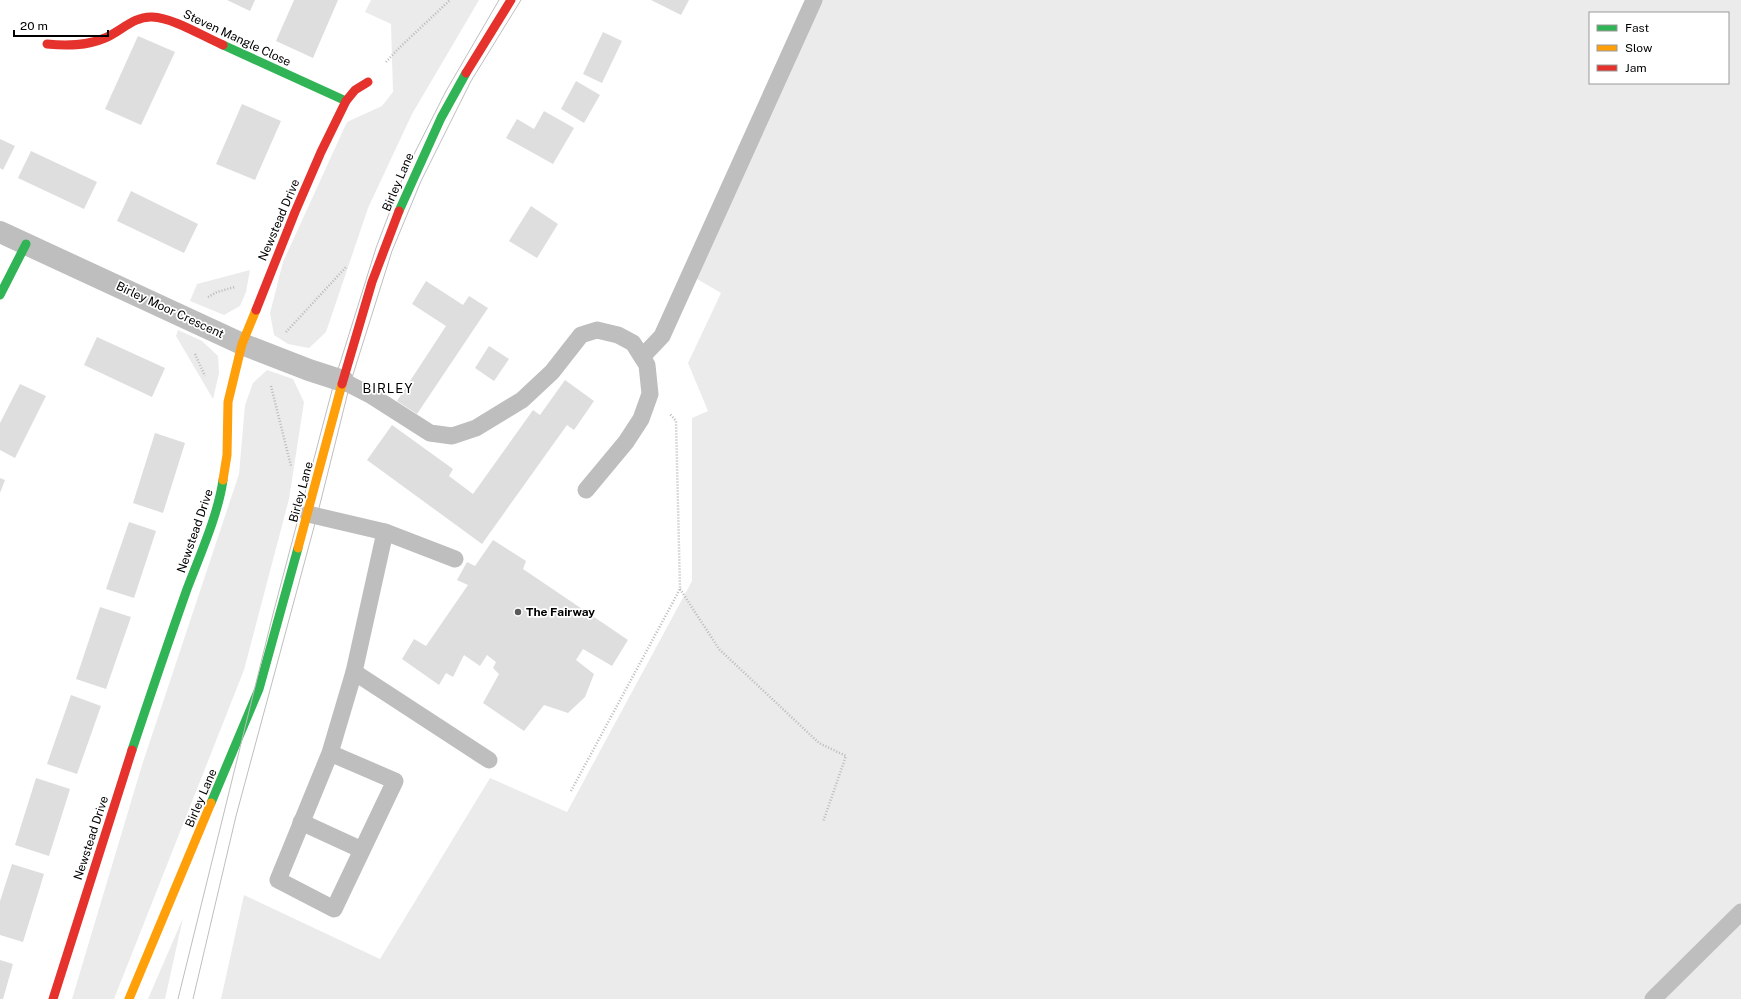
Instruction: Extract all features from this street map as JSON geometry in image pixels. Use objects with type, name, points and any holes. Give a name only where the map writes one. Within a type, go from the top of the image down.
[{"type":"street","name":"Birley Lane","points":[[129,999],[259,689],[280,618],[342,381],[372,282],[405,195],[441,118],[463,78],[511,0]]},
{"type":"street","name":"Steven Mangle Close","points":[[47,44],[66,46],[84,45],[106,38],[131,22],[150,17],[170,21],[346,101]]},
{"type":"street","name":"Newstead Drive","points":[[53,999],[75,926],[162,659],[208,533],[222,489],[227,455],[228,402],[242,344],[295,212],[346,101],[355,90],[368,82]]},
{"type":"street","name":"Birley Moor Crescent","points":[[0,232],[242,344],[342,381]]},
{"type":"street","points":[[0,295],[26,244]]},
{"type":"lane","points":[[642,357],[662,336],[814,0]]},
{"type":"lane","points":[[342,381],[372,396],[430,433],[452,436],[476,428],[522,400],[552,372],[581,335],[597,330],[618,335],[633,343],[647,365],[650,394],[641,419],[626,442],[586,490]]},
{"type":"lane","points":[[308,514],[385,532],[455,559]]},
{"type":"lane","points":[[330,753],[395,781],[334,909],[278,880],[330,753],[354,672],[385,532]]},
{"type":"lane","points":[[354,672],[488,760]]},
{"type":"lane","points":[[301,822],[362,850]]},
{"type":"lane","points":[[1653,999],[1741,912]]},
{"type":"path","points":[[368,82],[398,49],[450,0]]},
{"type":"path","points":[[285,334],[352,261]]},
{"type":"path","points":[[271,385],[292,471]]},
{"type":"path","points":[[571,791],[680,589],[676,421],[650,394]]},
{"type":"path","points":[[680,589],[719,649],[819,743],[846,756],[822,822]]},
{"type":"shaded area","points":[[371,0],[479,0],[412,114],[368,208],[326,332],[309,348],[288,344],[274,335],[270,313],[283,262],[347,122],[382,106],[393,92],[391,24],[365,12]]},
{"type":"shaded area","points":[[807,0],[1741,0],[1741,999],[221,999],[244,895],[380,959],[490,778],[567,812],[692,581],[692,418],[708,411],[688,363],[721,293],[685,272]]},
{"type":"shaded area","points":[[250,270],[246,292],[240,306],[224,315],[190,301],[197,284]]},
{"type":"shaded area","points":[[178,330],[202,341],[218,356],[219,373],[213,399],[176,336]]},
{"type":"shaded area","points":[[267,370],[293,379],[304,402],[289,499],[244,670],[114,999],[72,999],[142,765],[239,474],[245,405],[253,383]]},
{"type":"shaded area","points":[[183,918],[165,999],[148,999]]},
{"type":"building","points":[[227,0],[255,0],[250,11]]},
{"type":"building","points":[[294,0],[338,0],[313,58],[276,41]]},
{"type":"building","points":[[651,0],[689,0],[681,15]]},
{"type":"building","points":[[603,32],[622,41],[602,83],[583,74]]},
{"type":"building","points":[[138,36],[175,52],[141,125],[105,109]]},
{"type":"building","points":[[576,81],[600,95],[584,123],[561,109]]},
{"type":"building","points":[[242,104],[281,121],[255,180],[216,164]]},
{"type":"building","points":[[544,111],[574,128],[553,164],[506,138],[517,119],[534,129]]},
{"type":"building","points":[[0,139],[15,146],[3,170],[0,168]]},
{"type":"building","points":[[31,151],[97,182],[84,209],[18,178]]},
{"type":"building","points":[[131,191],[198,224],[184,253],[117,221]]},
{"type":"building","points":[[531,206],[558,224],[537,258],[509,241]]},
{"type":"building","points":[[426,281],[463,305],[469,296],[488,308],[417,414],[397,401],[446,326],[412,304]]},
{"type":"building","points":[[97,337],[165,368],[152,397],[84,365]]},
{"type":"building","points":[[489,346],[509,359],[494,381],[475,368]]},
{"type":"building","points":[[565,380],[594,401],[574,430],[567,425],[482,544],[367,460],[392,425],[453,469],[449,476],[473,494],[533,410],[540,415]]},
{"type":"building","points":[[20,384],[46,396],[15,458],[0,450],[0,423]]},
{"type":"building","points":[[155,433],[185,443],[163,513],[133,503]]},
{"type":"building","points":[[0,478],[5,480],[0,493]]},
{"type":"building","points":[[129,522],[156,531],[134,598],[106,589]]},
{"type":"building","name":"The Fairway","points":[[493,540],[526,561],[523,569],[628,640],[612,666],[583,649],[576,660],[594,674],[585,697],[568,713],[544,705],[524,731],[483,703],[499,674],[493,668],[496,662],[487,655],[480,666],[464,655],[453,677],[446,673],[439,685],[402,659],[414,639],[426,646],[468,585],[457,580],[467,562],[475,566]]},
{"type":"building","points":[[100,607],[131,617],[106,689],[76,679]]},
{"type":"building","points":[[71,695],[101,706],[77,774],[47,764]]},
{"type":"building","points":[[36,778],[70,789],[49,856],[15,845]]},
{"type":"building","points":[[12,864],[44,874],[23,942],[0,935],[0,901]]},
{"type":"building","points":[[0,960],[13,964],[3,999],[0,999]]},
{"type":"tram line","points":[[178,999],[273,614],[335,379],[376,248],[404,174],[446,91],[499,0]]},
{"type":"tram line","points":[[193,999],[236,816],[317,516],[350,384],[392,251],[421,181],[471,81],[521,0]]},
{"type":"traffic: fast","points":[[223,45],[346,101]]},
{"type":"traffic: fast","points":[[399,211],[441,118],[466,73]]},
{"type":"traffic: fast","points":[[0,295],[26,244]]},
{"type":"traffic: fast","points":[[132,750],[187,589],[213,521],[223,480]]},
{"type":"traffic: fast","points":[[211,803],[259,689],[298,548]]},
{"type":"traffic: slow","points":[[223,480],[227,455],[228,402],[242,344],[256,310]]},
{"type":"traffic: slow","points":[[298,548],[342,384]]},
{"type":"traffic: slow","points":[[129,999],[211,803]]},
{"type":"traffic: jam","points":[[466,73],[511,0]]},
{"type":"traffic: jam","points":[[47,44],[69,45],[91,43],[105,38],[139,19],[152,17],[161,18],[179,24],[223,45]]},
{"type":"traffic: jam","points":[[256,310],[295,212],[321,152],[346,101],[355,90],[368,82]]},
{"type":"traffic: jam","points":[[342,384],[372,282],[399,211]]},
{"type":"traffic: jam","points":[[53,999],[132,750]]},
{"type":"place","name":"The Fairway","points":[[518,612]]},
{"type":"district","name":"BIRLEY","points":[[388,388]]}]
